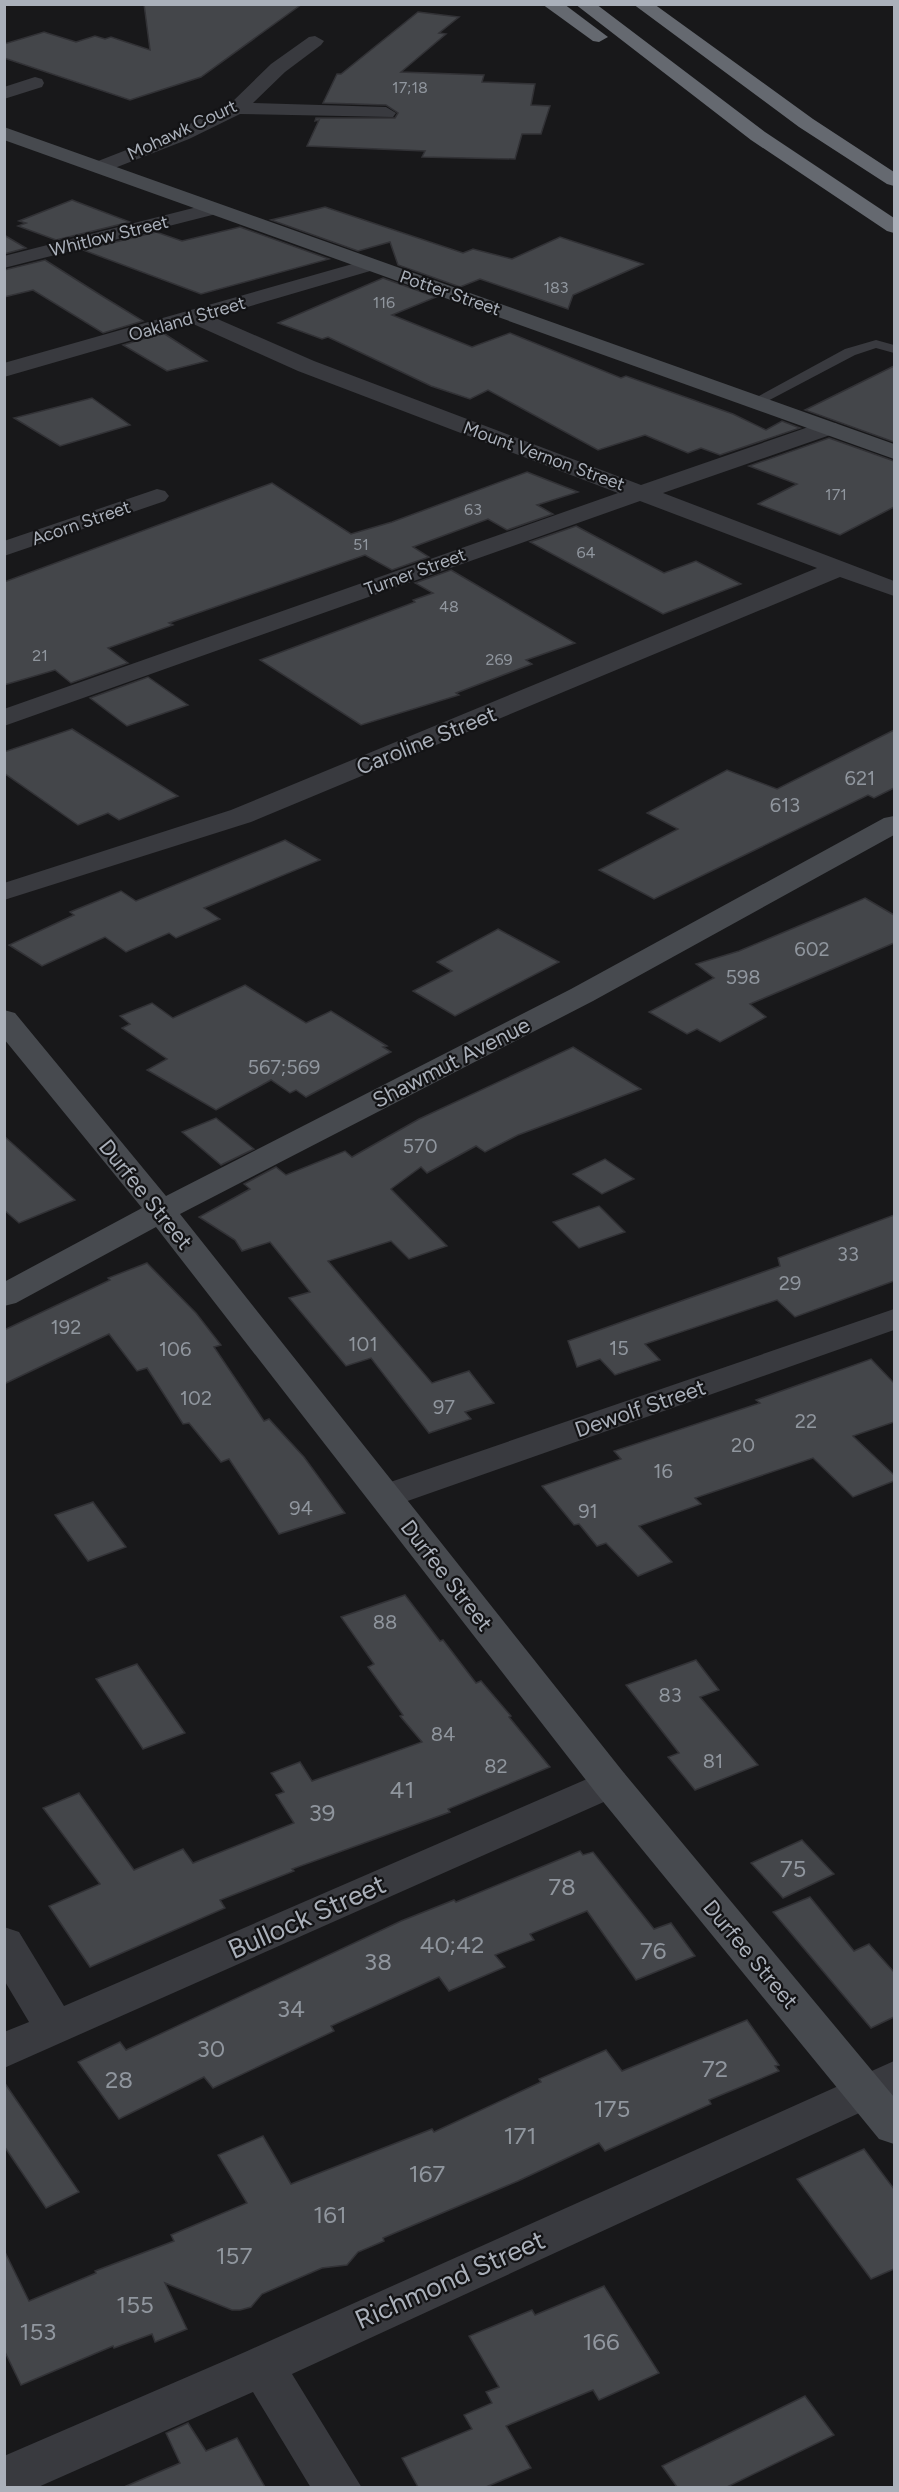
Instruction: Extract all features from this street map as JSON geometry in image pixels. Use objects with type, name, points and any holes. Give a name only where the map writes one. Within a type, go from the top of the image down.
[{"type":"highway","points":[[551,4],[602,39],[689,86]]},
{"type":"highway","points":[[584,4],[689,86],[783,153],[894,227]]},
{"type":"highway","points":[[642,4],[799,118],[894,180]]},
{"type":"highway","points":[[648,4],[669,25]]},
{"type":"main road","name":"Potter Street","points":[[4,133],[894,452]]},
{"type":"main road","name":"Shawmut Avenue","points":[[4,1296],[161,1211],[572,1000],[894,824]]},
{"type":"main road","name":"Durfee Street","points":[[4,1019],[161,1211],[610,1783],[880,2085],[894,2127]]},
{"type":"street","name":"Mohawk Court","points":[[100,167],[182,135],[237,108],[278,68],[315,41]]},
{"type":"street","points":[[4,93],[35,83]]},
{"type":"street","points":[[237,108],[386,113]]},
{"type":"street","name":"Whitlow Street","points":[[4,262],[213,209]]},
{"type":"street","name":"Oakland Street","points":[[4,370],[370,265]]},
{"type":"street","name":"Mount Vernon Street","points":[[195,317],[306,366],[894,589]]},
{"type":"street","name":"Turner Street","points":[[4,718],[169,662],[640,491],[828,429]]},
{"type":"street","name":"Acorn Street","points":[[4,549],[157,496]]},
{"type":"street","name":"Caroline Street","points":[[4,892],[241,816],[840,568]]},
{"type":"street","name":"Dewolf Street","points":[[386,1496],[894,1319]]},
{"type":"street","name":"Bullock Street","points":[[4,2051],[610,1783]]},
{"type":"street","points":[[4,1944],[55,2029]]},
{"type":"street","name":"Richmond Street","points":[[4,2479],[262,2366],[880,2085]]},
{"type":"street","points":[[262,2366],[338,2487]]},
{"type":"lane","points":[[755,402],[858,349],[876,345],[894,349]]},
{"type":"building","points":[[144,4],[302,4],[201,77],[130,100],[4,58],[4,44],[44,32],[76,42],[95,36],[105,39],[111,37],[150,50]]},
{"type":"building","points":[[418,12],[459,17],[439,33],[446,34],[401,72],[484,75],[482,82],[535,84],[531,105],[550,106],[541,134],[522,134],[515,159],[422,157],[425,151],[307,146],[319,120],[315,121],[316,118],[395,118],[398,113],[386,105],[323,103],[337,74],[341,74]]},
{"type":"building","points":[[72,200],[130,222],[56,240],[18,226],[26,223],[19,221]]},
{"type":"building","points":[[325,207],[463,253],[473,249],[512,259],[560,237],[643,264],[573,295],[568,309],[480,279],[460,287],[398,265],[390,242],[358,251],[271,220]]},
{"type":"building","points":[[240,227],[329,259],[201,294],[83,250],[156,232],[182,241]]},
{"type":"building","points":[[4,235],[26,248],[4,254]]},
{"type":"building","points":[[45,260],[143,321],[103,333],[33,290],[4,297],[4,270]]},
{"type":"building","points":[[383,278],[436,297],[392,315],[472,347],[510,333],[621,378],[626,376],[733,414],[766,430],[782,421],[800,428],[720,455],[701,448],[688,453],[645,435],[598,450],[488,390],[470,399],[431,386],[328,337],[322,339],[278,323]]},
{"type":"building","points":[[163,333],[207,361],[167,371],[123,345]]},
{"type":"building","points":[[894,366],[894,442],[805,410]]},
{"type":"building","points":[[92,398],[130,425],[60,446],[14,418]]},
{"type":"building","points":[[829,438],[894,461],[894,507],[840,535],[758,504],[797,484],[749,466]]},
{"type":"building","points":[[527,472],[578,492],[537,505],[553,514],[507,530],[488,519],[413,547],[429,557],[392,570],[365,555],[169,623],[173,625],[108,648],[128,663],[71,683],[55,670],[4,685],[4,582],[272,483],[351,534],[392,522]]},
{"type":"building","points":[[576,526],[664,573],[696,561],[741,584],[663,614],[530,542]]},
{"type":"building","points":[[451,570],[575,643],[526,660],[532,664],[456,693],[459,695],[361,725],[260,660],[415,602],[413,600],[433,593],[415,583]]},
{"type":"building","points":[[148,677],[188,705],[127,726],[90,698]]},
{"type":"building","points":[[72,729],[178,796],[119,820],[108,813],[78,825],[4,773],[4,752]]},
{"type":"building","points":[[894,730],[894,788],[874,798],[868,795],[654,899],[599,870],[678,829],[647,813],[727,770],[777,789]]},
{"type":"building","points":[[285,840],[320,860],[204,908],[220,919],[176,938],[169,933],[126,952],[105,937],[42,966],[9,945],[74,915],[70,912],[121,891],[136,901]]},
{"type":"building","points":[[865,898],[894,915],[894,943],[750,1004],[766,1017],[720,1042],[697,1029],[687,1034],[649,1012],[714,978],[696,964],[739,951]]},
{"type":"building","points":[[498,929],[559,962],[455,1016],[413,991],[452,971],[437,962]]},
{"type":"building","points":[[245,985],[306,1023],[331,1011],[387,1046],[383,1047],[391,1052],[306,1097],[296,1090],[290,1093],[271,1080],[216,1110],[147,1070],[167,1059],[122,1028],[130,1024],[120,1016],[152,1003],[173,1018]]},
{"type":"building","points":[[573,1047],[641,1089],[518,1135],[485,1152],[476,1146],[427,1173],[421,1167],[391,1189],[447,1246],[409,1259],[391,1241],[328,1261],[432,1383],[469,1371],[494,1403],[465,1412],[471,1419],[429,1433],[371,1358],[346,1366],[289,1298],[310,1292],[270,1242],[242,1251],[235,1240],[199,1217],[250,1189],[244,1184],[276,1167],[286,1175],[345,1151],[352,1157],[419,1119]]},
{"type":"building","points":[[216,1118],[254,1149],[221,1165],[182,1132]]},
{"type":"building","points":[[4,1136],[75,1200],[19,1223],[4,1210]]},
{"type":"building","points":[[605,1159],[634,1179],[602,1194],[573,1174]]},
{"type":"building","points":[[599,1206],[625,1232],[579,1248],[553,1222]]},
{"type":"building","points":[[894,1215],[894,1281],[795,1317],[777,1300],[645,1344],[660,1360],[615,1375],[600,1359],[577,1367],[568,1341],[780,1266],[778,1258]]},
{"type":"building","points":[[147,1263],[196,1313],[221,1345],[214,1347],[264,1421],[269,1419],[304,1457],[345,1513],[279,1534],[229,1459],[221,1462],[189,1423],[183,1424],[147,1368],[137,1371],[109,1334],[4,1384],[4,1330],[110,1280],[108,1278]]},
{"type":"building","points":[[871,1359],[894,1383],[894,1422],[853,1436],[894,1475],[894,1481],[853,1497],[813,1458],[695,1498],[701,1504],[639,1526],[672,1562],[638,1576],[606,1543],[597,1546],[579,1524],[574,1525],[542,1486],[621,1459],[614,1451],[760,1403],[756,1400]]},
{"type":"building","points":[[93,1502],[126,1547],[88,1561],[55,1515]]},
{"type":"building","points":[[405,1595],[476,1683],[481,1681],[511,1716],[509,1717],[550,1767],[448,1809],[450,1812],[292,1869],[294,1871],[220,1900],[225,1908],[90,1967],[49,1906],[100,1884],[43,1808],[79,1793],[134,1870],[183,1849],[193,1863],[294,1823],[276,1795],[284,1792],[271,1773],[300,1762],[312,1781],[422,1742],[400,1716],[403,1715],[368,1667],[374,1664],[341,1617]]},
{"type":"building","points":[[696,1660],[719,1690],[700,1697],[758,1765],[695,1790],[668,1757],[679,1753],[626,1685]]},
{"type":"building","points":[[137,1664],[185,1733],[143,1749],[96,1679]]},
{"type":"building","points":[[802,1840],[834,1874],[783,1898],[751,1863]]},
{"type":"building","points":[[580,1851],[583,1855],[593,1852],[654,1929],[671,1923],[695,1956],[636,1980],[587,1911],[530,1934],[534,1940],[495,1955],[505,1967],[449,1991],[439,1977],[331,2026],[334,2031],[213,2088],[204,2077],[119,2119],[78,2062],[120,2042],[126,2050],[401,1921],[454,1900],[456,1902]]},
{"type":"building","points":[[810,1897],[854,1951],[869,1944],[894,1972],[894,2017],[871,2028],[773,1912]]},
{"type":"building","points":[[747,2020],[779,2065],[775,2066],[779,2071],[709,2100],[711,2104],[605,2151],[599,2143],[518,2181],[383,2238],[384,2241],[358,2252],[347,2265],[322,2268],[262,2294],[251,2307],[232,2310],[165,2283],[187,2329],[155,2342],[152,2334],[114,2348],[113,2346],[21,2385],[4,2350],[4,2250],[29,2301],[96,2273],[95,2271],[174,2241],[171,2235],[247,2203],[218,2155],[263,2136],[291,2184],[432,2129],[434,2132],[541,2082],[539,2079],[606,2050],[622,2071]]},
{"type":"building","points":[[4,2082],[79,2192],[46,2208],[4,2146]]},
{"type":"building","points":[[864,2149],[894,2189],[894,2269],[871,2279],[797,2179]]},
{"type":"building","points":[[604,2286],[659,2373],[599,2400],[593,2390],[506,2426],[531,2468],[486,2487],[418,2487],[402,2458],[472,2429],[464,2415],[492,2403],[486,2392],[499,2387],[469,2336],[532,2310],[535,2315]]},
{"type":"building","points":[[805,2396],[834,2435],[727,2487],[677,2487],[662,2466]]},
{"type":"building","points":[[188,2423],[206,2451],[237,2438],[265,2487],[124,2487],[180,2463],[166,2433]]}]
